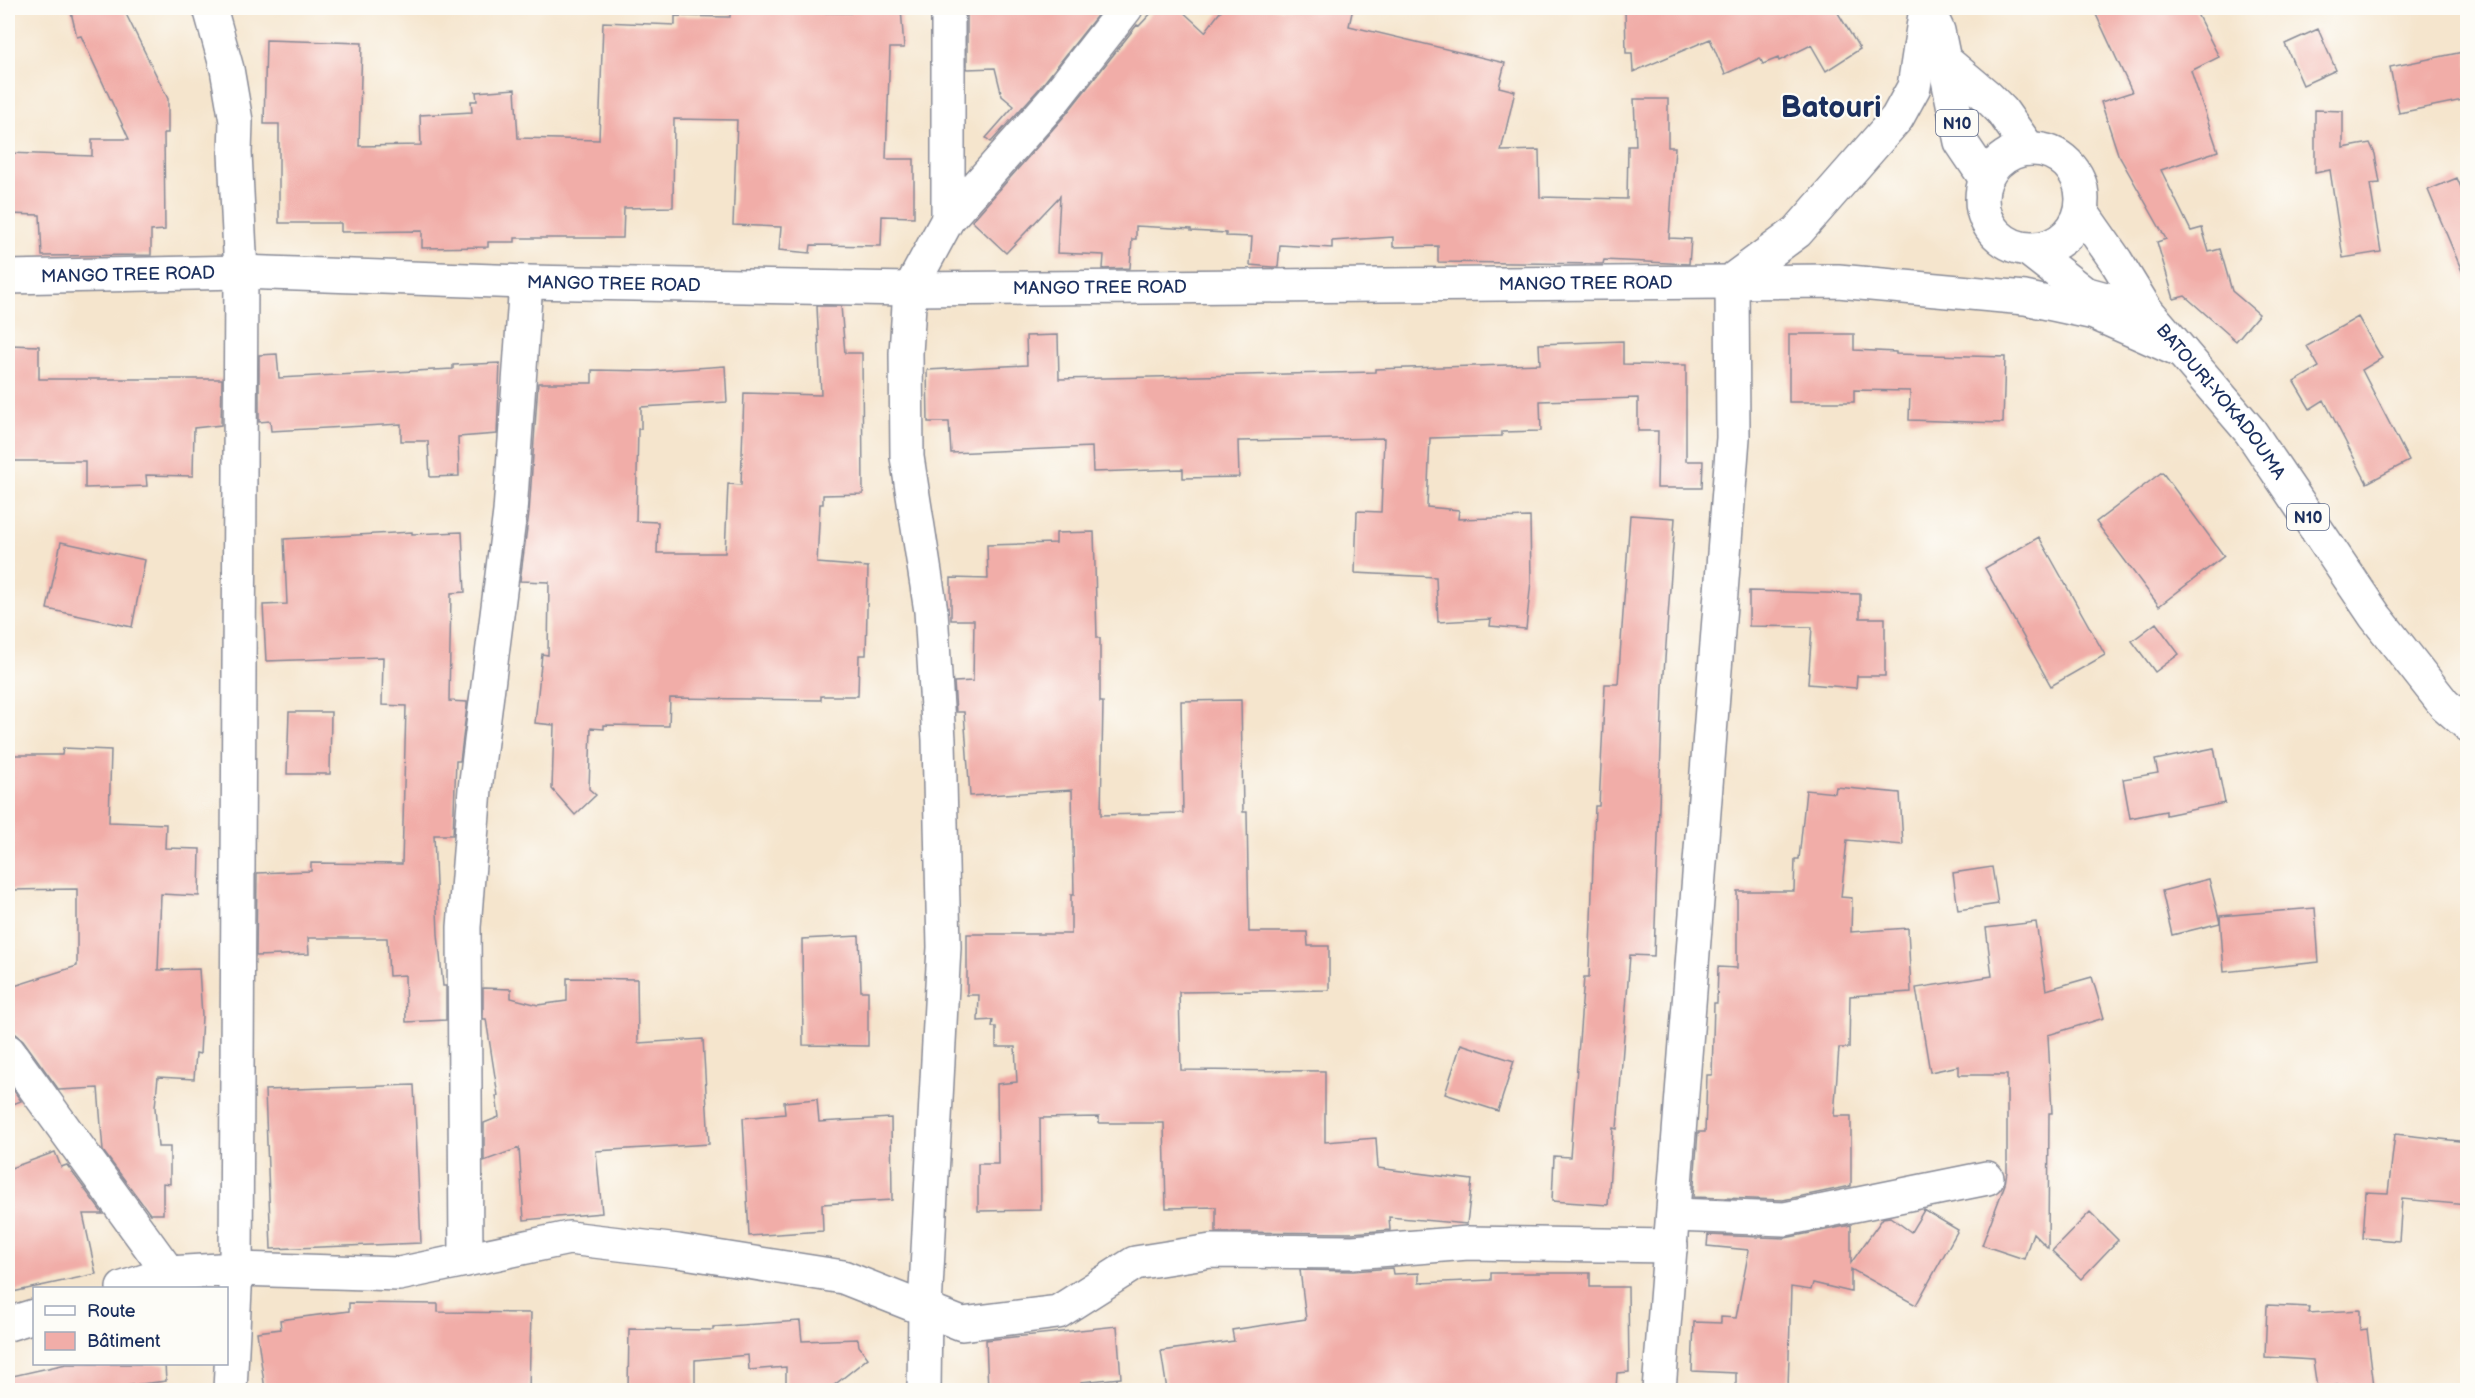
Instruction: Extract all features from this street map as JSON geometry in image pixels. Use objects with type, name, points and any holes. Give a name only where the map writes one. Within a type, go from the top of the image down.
[{"type":"main road","points":[[210,8],[227,69],[236,121],[235,153],[242,272],[236,1269],[230,1390]]},
{"type":"main road","points":[[948,8],[948,219]]},
{"type":"main road","points":[[924,1390],[925,1308],[944,948],[939,740],[931,611],[917,533],[907,457],[906,353],[910,289],[948,219],[1053,101],[1126,8]]},
{"type":"main road","points":[[1659,1390],[1733,438],[1732,280],[1797,232],[1897,118],[1914,87],[1927,8]]},
{"type":"main road","name":"N10","points":[[1927,8],[1938,31],[1961,142],[1986,179]]},
{"type":"main road","name":"N10","points":[[1943,59],[2002,111],[2029,149]]},
{"type":"main road","points":[[2029,149],[2049,151],[2062,158],[2073,168],[2080,182],[2083,196],[2081,211],[2068,236],[2056,244],[2029,250],[2014,247],[1992,230],[1983,212],[1982,194],[1986,179],[1999,160],[2015,151],[2029,149]]},
{"type":"main road","name":"BATOURI-YOKADOUMA","points":[[2081,211],[2116,261],[2145,310],[2250,431],[2375,616],[2444,704],[2468,725]]},
{"type":"main road","name":"BATOURI-YOKADOUMA","points":[[2029,250],[2084,293],[2145,310]]},
{"type":"main road","name":"MANGO TREE ROAD","points":[[8,277],[242,272],[526,282],[910,289],[1732,280],[1838,281],[2025,298],[2094,313],[2182,351]]},
{"type":"main road","points":[[466,1260],[464,927],[475,789],[510,512],[526,282]]},
{"type":"main road","points":[[8,1052],[169,1273]]},
{"type":"main road","points":[[126,1287],[169,1273],[236,1269],[399,1274],[568,1238],[678,1251],[843,1276],[962,1324],[1058,1312],[1136,1263],[1211,1251],[1353,1252],[1672,1231],[1785,1219],[1987,1178]]},
{"type":"main road","points":[[8,1324],[33,1316]]},
{"type":"building","points":[[70,8],[123,8],[168,99],[168,133],[164,133],[165,230],[151,231],[151,255],[42,256],[40,215],[8,214],[8,153],[92,156],[92,139],[129,139],[81,36],[77,37]]},
{"type":"building","points":[[849,8],[901,8],[904,48],[890,48],[886,159],[914,159],[914,217],[882,216],[881,246],[811,245],[810,253],[779,250],[781,227],[733,225],[737,120],[674,119],[673,207],[624,208],[623,238],[515,238],[515,242],[488,242],[488,247],[422,248],[422,231],[341,232],[341,223],[279,223],[279,124],[264,124],[266,40],[362,43],[359,146],[421,145],[420,115],[472,112],[471,101],[477,101],[476,92],[515,89],[518,138],[599,140],[603,22],[675,25],[675,16],[730,17],[730,11],[850,13]]},
{"type":"building","points":[[967,8],[1103,8],[1039,89],[991,142],[986,138],[1014,106],[1002,96],[995,68],[967,69]]},
{"type":"building","points":[[1156,8],[1179,8],[1205,32],[1223,8],[1353,8],[1349,26],[1505,63],[1499,87],[1515,91],[1501,151],[1539,150],[1540,197],[1627,199],[1628,146],[1636,146],[1634,99],[1668,99],[1668,147],[1675,147],[1669,238],[1691,239],[1689,264],[1604,260],[1603,264],[1438,262],[1438,246],[1393,247],[1393,237],[1332,241],[1332,248],[1280,245],[1278,267],[1272,267],[1250,265],[1252,237],[1226,236],[1226,233],[1191,231],[1191,229],[1136,226],[1136,239],[1132,239],[1130,268],[1103,269],[1104,255],[1057,253],[1060,196],[1006,253],[972,221],[1067,113],[1137,25],[1139,26]]},
{"type":"building","points":[[1625,8],[1835,8],[1860,49],[1826,71],[1811,45],[1779,61],[1778,58],[1763,64],[1760,58],[1725,74],[1710,39],[1633,72],[1632,53],[1626,53]]},
{"type":"building","points":[[2093,8],[2194,8],[2219,57],[2191,71],[2218,151],[2161,170],[2191,231],[2202,228],[2209,252],[2220,249],[2232,291],[2259,314],[2236,341],[2185,296],[2174,299],[2157,242],[2166,239],[2118,154],[2101,102],[2132,92]]},
{"type":"building","points":[[2318,29],[2336,70],[2303,85],[2285,44]]},
{"type":"building","points":[[2468,51],[2468,99],[2399,113],[2390,67]]},
{"type":"building","points":[[2315,110],[2343,111],[2343,148],[2370,143],[2375,154],[2380,183],[2370,184],[2381,252],[2343,258],[2330,170],[2315,173]]},
{"type":"building","points":[[2457,178],[2468,204],[2467,283],[2428,190]]},
{"type":"building","points":[[817,306],[841,306],[845,353],[862,353],[863,494],[823,495],[823,504],[820,504],[817,563],[868,567],[866,655],[859,655],[858,696],[821,696],[821,700],[670,698],[669,726],[604,725],[604,729],[591,728],[589,789],[596,795],[575,815],[552,789],[554,725],[535,723],[542,654],[548,655],[549,582],[520,581],[529,513],[538,383],[592,383],[592,370],[652,371],[725,366],[727,402],[641,407],[641,429],[638,429],[636,521],[658,522],[657,553],[725,553],[728,484],[741,485],[744,393],[821,395]]},
{"type":"building","points":[[2358,317],[2382,358],[2362,370],[2409,461],[2367,483],[2324,400],[2310,409],[2294,382],[2319,367],[2307,346]]},
{"type":"building","points":[[1789,334],[1854,334],[1854,350],[1896,352],[1896,354],[2005,357],[2003,423],[1909,420],[1910,391],[1854,390],[1854,402],[1789,402]]},
{"type":"building","points":[[1058,335],[1059,379],[1375,372],[1375,369],[1540,364],[1539,344],[1623,341],[1623,364],[1686,365],[1686,461],[1703,461],[1702,488],[1657,488],[1658,431],[1638,431],[1638,398],[1540,401],[1541,431],[1502,432],[1502,436],[1430,438],[1427,507],[1459,510],[1458,519],[1530,517],[1531,581],[1526,629],[1490,626],[1491,619],[1438,622],[1436,577],[1355,573],[1357,511],[1381,512],[1384,438],[1238,441],[1239,477],[1183,478],[1183,469],[1093,472],[1092,447],[951,453],[949,422],[928,422],[927,370],[1027,365],[1026,336]]},
{"type":"building","points":[[8,345],[39,346],[39,379],[222,379],[221,425],[194,428],[193,476],[146,475],[147,486],[85,488],[85,461],[8,461]]},
{"type":"building","points":[[277,354],[279,378],[453,369],[453,365],[500,363],[497,434],[458,437],[459,476],[430,477],[428,441],[401,441],[401,424],[271,431],[270,421],[259,422],[259,355]]},
{"type":"building","points":[[2162,472],[2224,556],[2159,606],[2096,522]]},
{"type":"building","points":[[1630,515],[1675,518],[1663,687],[1654,956],[1630,955],[1617,1129],[1613,1128],[1608,1205],[1552,1201],[1554,1156],[1570,1157],[1584,977],[1589,977],[1595,806],[1599,806],[1605,684],[1618,684]]},
{"type":"building","points":[[412,532],[412,534],[462,532],[465,592],[451,593],[449,701],[467,702],[467,706],[460,761],[456,761],[453,835],[434,835],[438,934],[443,986],[446,986],[446,1020],[406,1022],[405,975],[389,976],[387,938],[308,938],[309,954],[256,956],[257,873],[311,871],[311,863],[402,864],[406,706],[382,705],[383,657],[266,661],[263,605],[287,604],[284,539]]},
{"type":"building","points":[[1094,532],[1097,638],[1100,638],[1100,702],[1103,702],[1101,815],[1183,813],[1181,701],[1241,700],[1243,812],[1247,812],[1249,932],[1307,932],[1308,946],[1329,946],[1329,990],[1179,992],[1181,1070],[1325,1071],[1325,1142],[1376,1138],[1378,1168],[1472,1180],[1467,1224],[1389,1217],[1390,1230],[1352,1233],[1216,1232],[1216,1207],[1166,1208],[1164,1123],[1099,1123],[1099,1117],[1040,1118],[1041,1210],[978,1211],[978,1164],[998,1164],[997,1084],[1017,1082],[1015,1047],[996,1047],[996,1027],[992,1027],[993,1020],[978,1021],[979,995],[967,995],[967,934],[1071,934],[1071,895],[1074,895],[1072,790],[970,796],[964,712],[956,712],[954,682],[973,681],[974,620],[951,620],[951,578],[988,579],[987,545],[1056,543],[1056,533]]},
{"type":"building","points":[[2039,537],[2105,655],[2051,686],[1985,568]]},
{"type":"building","points":[[61,542],[145,560],[132,627],[47,609]]},
{"type":"building","points":[[1749,591],[1860,594],[1860,618],[1885,618],[1885,676],[1857,676],[1856,688],[1808,684],[1812,627],[1749,626]]},
{"type":"building","points":[[2156,623],[2179,654],[2155,672],[2132,641]]},
{"type":"building","points":[[289,712],[331,712],[330,774],[287,774]]},
{"type":"building","points":[[63,748],[111,750],[109,822],[166,824],[165,848],[200,849],[199,896],[161,894],[158,970],[199,969],[202,1016],[200,1054],[196,1053],[194,1079],[158,1077],[155,1107],[158,1147],[170,1147],[170,1184],[163,1183],[163,1214],[150,1214],[103,1151],[98,1088],[59,1090],[23,1040],[16,1034],[8,1033],[8,988],[77,966],[77,889],[8,890],[8,755],[62,755]]},
{"type":"building","points":[[2214,748],[2225,803],[2166,815],[2166,811],[2130,818],[2123,779],[2158,773],[2155,760]]},
{"type":"building","points":[[1836,787],[1900,793],[1903,845],[1847,840],[1841,897],[1852,898],[1851,932],[1908,928],[1911,992],[1850,996],[1849,1048],[1839,1048],[1834,1116],[1851,1116],[1851,1186],[1783,1200],[1693,1197],[1698,1132],[1705,1132],[1707,1075],[1712,1075],[1714,1003],[1717,1003],[1718,967],[1737,968],[1737,891],[1794,891],[1795,859],[1799,859],[1806,790],[1835,793]]},
{"type":"building","points":[[1992,867],[1998,904],[1958,910],[1953,873]]},
{"type":"building","points":[[2209,879],[2220,923],[2172,935],[2162,891]]},
{"type":"building","points":[[2315,908],[2319,962],[2224,972],[2220,916]]},
{"type":"building","points":[[2036,922],[2046,990],[2092,977],[2104,1018],[2048,1035],[2052,1113],[2049,1113],[2048,1248],[2033,1233],[2024,1259],[1982,1245],[2005,1184],[2007,1171],[2007,1075],[1959,1075],[1959,1066],[1930,1072],[1916,988],[1992,976],[1986,928]]},
{"type":"building","points":[[859,936],[861,991],[868,991],[868,1046],[803,1045],[802,939]]},
{"type":"building","points":[[567,978],[637,979],[638,1043],[703,1039],[709,1144],[596,1151],[602,1213],[524,1220],[519,1148],[484,1161],[484,1123],[499,1117],[486,1019],[483,1019],[483,988],[511,989],[511,998],[538,1005],[567,1001]]},
{"type":"building","points":[[1461,1044],[1514,1061],[1498,1111],[1445,1094]]},
{"type":"building","points":[[8,1082],[21,1101],[8,1106]]},
{"type":"building","points":[[414,1085],[421,1243],[271,1249],[265,1090]]},
{"type":"building","points":[[817,1099],[819,1122],[891,1118],[892,1200],[822,1204],[823,1231],[749,1236],[743,1118],[785,1114],[784,1102]]},
{"type":"building","points":[[2395,1134],[2468,1142],[2468,1205],[2402,1199],[2399,1241],[2363,1238],[2366,1192],[2388,1193]]},
{"type":"building","points":[[55,1152],[61,1167],[67,1165],[103,1214],[83,1214],[96,1274],[8,1293],[8,1169]]},
{"type":"building","points":[[1924,1210],[1958,1230],[1916,1305],[1851,1269],[1851,1292],[1813,1283],[1811,1290],[1791,1287],[1788,1388],[1736,1386],[1736,1373],[1692,1371],[1694,1322],[1721,1323],[1721,1317],[1736,1318],[1749,1250],[1707,1246],[1708,1235],[1785,1238],[1851,1225],[1851,1263],[1883,1218],[1890,1217],[1911,1232]]},
{"type":"building","points":[[2090,1212],[2118,1240],[2081,1279],[2052,1251]]},
{"type":"building","points":[[1392,1268],[1393,1274],[1419,1273],[1419,1283],[1491,1280],[1491,1273],[1590,1273],[1590,1287],[1628,1287],[1629,1372],[1617,1373],[1616,1390],[1167,1390],[1161,1351],[1234,1341],[1232,1330],[1306,1319],[1300,1270],[1353,1271]]},
{"type":"building","points":[[349,1303],[438,1304],[438,1312],[531,1313],[529,1390],[312,1390],[312,1385],[265,1390],[257,1332],[281,1329],[280,1320],[349,1311]]},
{"type":"building","points":[[2267,1305],[2309,1307],[2308,1313],[2360,1310],[2360,1330],[2367,1329],[2374,1386],[2347,1389],[2346,1384],[2317,1388],[2313,1360],[2265,1357]]},
{"type":"building","points":[[800,1321],[802,1341],[858,1339],[859,1346],[868,1358],[828,1390],[786,1390],[786,1367],[749,1370],[748,1355],[695,1360],[695,1390],[628,1390],[629,1329],[713,1330],[713,1327]]},
{"type":"building","points":[[1117,1326],[1121,1378],[1081,1382],[1082,1390],[988,1390],[986,1340]]},
{"type":"building","points":[[62,1365],[165,1365],[166,1381],[93,1390],[8,1390],[8,1377]]},
{"type":"district","name":"Batouri","points":[[1831,107]]}]
